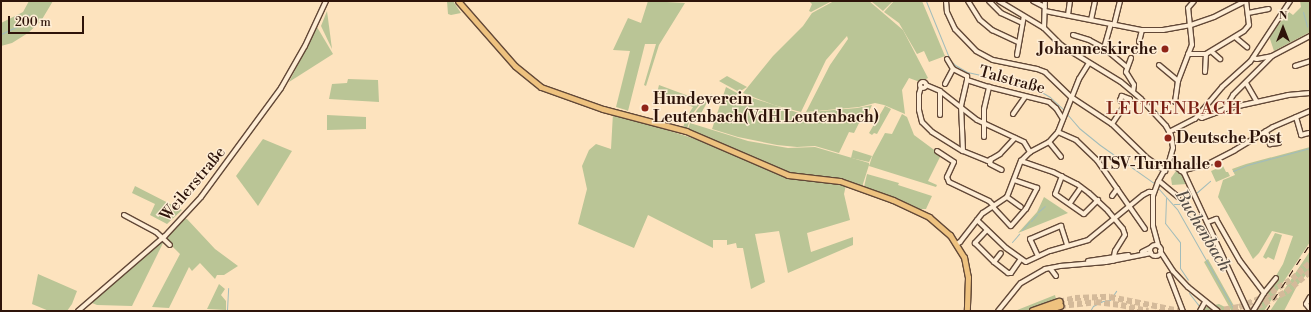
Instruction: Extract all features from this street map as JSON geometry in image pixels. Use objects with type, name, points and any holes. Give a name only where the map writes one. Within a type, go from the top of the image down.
[{"type":"highway","points":[[1033,311],[1059,304],[1044,311]]},
{"type":"main road","points":[[458,1],[515,66],[534,83],[541,87],[603,109],[686,131],[788,175],[840,181],[893,200],[929,217],[947,231],[956,244],[966,267],[968,287],[967,311]]},
{"type":"street","name":"Weilerstraße","points":[[78,311],[193,207],[213,182],[273,100],[302,50],[326,1]]},
{"type":"street","points":[[946,1],[947,12],[955,30],[976,51],[993,60],[1041,70],[1049,75],[1071,98],[1112,124],[1146,157],[1164,171]]},
{"type":"street","points":[[968,1],[976,15],[986,26],[996,33],[1018,42]]},
{"type":"street","points":[[989,1],[1001,13],[1022,23]]},
{"type":"street","points":[[999,1],[1044,28],[1061,45],[1133,91],[1154,111],[1170,133],[1173,148],[1169,162],[1154,191],[1152,211],[1154,234],[1160,251],[1188,287],[1218,311]]},
{"type":"street","points":[[1033,1],[1045,9],[1142,30],[1170,30],[1191,25],[1222,14],[1245,1],[1249,25],[1244,32],[1212,52],[1206,54],[1188,54]]},
{"type":"street","points":[[1044,28],[1045,1]]},
{"type":"street","points":[[1068,15],[1070,1]]},
{"type":"street","points":[[1091,20],[1095,1]]},
{"type":"street","points":[[1104,48],[1120,1]]},
{"type":"street","points":[[1175,102],[1178,80],[1192,42],[1188,8],[1194,1]]},
{"type":"street","points":[[1170,133],[1198,116],[1221,88],[1253,58],[1290,2]]},
{"type":"street","points":[[1248,13],[1269,9]]},
{"type":"street","points":[[1017,55],[1018,42],[1024,17]]},
{"type":"street","points":[[1139,42],[1142,30]]},
{"type":"street","points":[[1073,35],[1089,40],[1104,48],[1127,67]]},
{"type":"street","points":[[1253,58],[1258,59],[1272,56],[1310,36]]},
{"type":"street","points":[[1235,37],[1247,47]]},
{"type":"street","points":[[1212,52],[1220,59]]},
{"type":"street","points":[[1205,72],[1206,54]]},
{"type":"street","points":[[1225,109],[1233,95],[1272,56]]},
{"type":"street","points":[[1131,58],[1127,67],[1126,75],[1134,85],[1133,91]]},
{"type":"street","name":"Talstraße","points":[[947,59],[953,69],[967,76],[967,80],[989,88],[1049,102],[1064,117]]},
{"type":"street","points":[[1295,66],[1310,61]]},
{"type":"street","points":[[956,244],[960,242],[983,213],[1007,196],[1021,161],[1030,152],[1049,142],[1058,132],[1079,79],[1089,63]]},
{"type":"street","points":[[1159,65],[1178,80]]},
{"type":"street","points":[[945,84],[953,69]]},
{"type":"street","points":[[963,151],[961,106],[967,80]]},
{"type":"street","points":[[1015,138],[1000,154],[991,160],[984,161],[963,151],[932,132],[922,122],[919,110],[919,94],[922,82],[940,90],[984,124],[1015,138],[1027,144],[1030,152]]},
{"type":"street","points":[[1246,83],[1257,102]]},
{"type":"street","points":[[984,137],[985,102],[989,88]]},
{"type":"street","points":[[940,90],[940,115]]},
{"type":"street","points":[[1198,116],[1202,118],[1225,109],[1288,95],[1310,93]]},
{"type":"street","points":[[1013,114],[1025,97]]},
{"type":"street","points":[[1112,124],[1125,105]]},
{"type":"street","points":[[1182,171],[1208,164],[1266,131],[1310,111]]},
{"type":"street","points":[[1296,117],[1301,136],[1310,133]]},
{"type":"street","points":[[1266,131],[1268,146],[1280,143]]},
{"type":"street","points":[[1058,132],[1071,138],[1086,149],[1100,164],[1145,229]]},
{"type":"street","points":[[1049,142],[1061,157]]},
{"type":"street","points":[[937,151],[954,162],[947,177],[949,182],[989,201],[1011,226],[1026,209],[1037,188],[1014,180]]},
{"type":"street","points":[[991,160],[990,164],[1002,170]]},
{"type":"street","points":[[1021,161],[1062,176],[1081,187],[1098,200],[1114,218],[1125,235],[1118,246],[1113,259]]},
{"type":"street","points":[[1169,162],[1182,171],[1195,194],[1248,311]]},
{"type":"street","points":[[1062,176],[1055,194],[1084,214],[1098,200]]},
{"type":"street","points":[[1158,182],[1178,197]]},
{"type":"street","points":[[1070,203],[1081,187]]},
{"type":"street","points":[[1112,196],[1117,189]]},
{"type":"street","points":[[977,220],[1020,260],[1026,262],[1067,245],[1092,237],[1147,192],[1154,191]]},
{"type":"street","points":[[1007,196],[1022,206]]},
{"type":"street","points":[[124,215],[156,232],[170,244]]},
{"type":"street","points":[[1208,222],[1216,219],[1240,261],[1264,294]]},
{"type":"street","points":[[1038,256],[1030,239],[1061,226],[1067,245]]},
{"type":"street","points":[[987,230],[975,243],[994,262],[1008,273],[1011,273],[1020,260]]},
{"type":"street","points":[[1151,249],[1154,234]]},
{"type":"street","points":[[998,311],[1021,283],[1032,275],[1050,268],[1119,258],[1151,249],[1158,245]]},
{"type":"street","points":[[1118,246],[1119,258]]},
{"type":"street","points":[[1151,249],[1157,255],[1166,260]]},
{"type":"street","points":[[1157,255],[1160,251]]},
{"type":"street","points":[[994,262],[1001,253]]},
{"type":"street","points":[[1050,268],[1056,276]]},
{"type":"street","points":[[1169,275],[1183,311]]},
{"type":"street","points":[[1252,311],[1276,278]]},
{"type":"street","points":[[1310,297],[1306,304],[1310,309]]},
{"type":"street","points":[[1200,311],[1205,302]]},
{"type":"green space","points":[[29,1],[53,1],[41,21],[28,33],[12,43],[1,46],[1,23],[23,12]]},
{"type":"green space","points":[[447,1],[453,1],[461,13],[451,15],[448,14]]},
{"type":"green space","points":[[648,1],[685,3],[659,45],[646,86],[644,85],[656,44],[645,44],[628,111],[616,107],[630,51],[613,50],[628,18],[641,23]]},
{"type":"green space","points":[[809,1],[832,1],[811,12],[809,11],[812,4]]},
{"type":"green space","points":[[834,1],[869,1],[903,30],[928,78],[920,82],[909,78],[902,90],[905,114],[884,105],[875,103],[859,107],[806,112],[830,65],[848,39],[847,36],[826,60],[801,112],[774,105],[743,93],[773,56],[803,26],[812,13]]},
{"type":"green space","points":[[871,1],[893,1],[883,11]]},
{"type":"green space","points":[[894,1],[922,1],[945,56],[929,62],[924,51],[917,54],[899,23],[884,12]]},
{"type":"green space","points":[[1300,1],[1310,1],[1310,32],[1274,51],[1269,36],[1289,12],[1293,15],[1301,7]]},
{"type":"green space","points":[[327,11],[332,49],[321,26]]},
{"type":"green space","points":[[317,27],[333,54],[289,82]]},
{"type":"green space","points":[[727,76],[747,87],[739,92],[719,81]]},
{"type":"green space","points":[[348,79],[378,80],[379,102],[329,99],[332,84],[347,83]]},
{"type":"green space","points":[[659,85],[702,101],[691,116],[687,129],[683,127],[693,107],[657,93]]},
{"type":"green space","points":[[726,87],[737,93],[799,113],[857,108],[872,105],[866,118],[861,119],[854,133],[849,132],[839,153],[815,146],[797,147],[777,145],[738,137],[712,129]]},
{"type":"green space","points":[[712,93],[696,123],[690,121],[697,110]]},
{"type":"green space","points":[[885,106],[891,109],[877,134],[874,133],[872,135],[869,133]]},
{"type":"green space","points":[[613,113],[708,143],[793,179],[831,182],[846,185],[844,194],[850,220],[807,233],[811,252],[853,237],[853,245],[788,273],[779,231],[755,234],[765,282],[751,289],[743,248],[737,248],[736,243],[727,245],[727,240],[713,240],[713,248],[648,215],[634,248],[578,224],[587,189],[582,166],[589,150],[596,144],[611,149]]},
{"type":"green space","points":[[902,114],[907,117],[914,135],[941,155],[928,181],[937,185],[936,187],[869,166],[872,157],[885,133],[892,134]]},
{"type":"green space","points":[[327,115],[366,117],[366,129],[327,130]]},
{"type":"green space","points":[[690,123],[748,141],[788,148],[815,147],[869,163],[869,165],[862,187],[794,174],[768,165],[690,131],[688,129]]},
{"type":"green space","points":[[263,139],[292,151],[258,206],[236,176]]},
{"type":"green space","points":[[1310,147],[1310,242],[1264,311],[1255,311],[1283,264],[1293,236],[1272,231],[1259,253],[1253,259],[1218,197],[1223,180],[1235,175],[1232,169]]},
{"type":"green space","points":[[853,150],[872,156],[869,162],[851,158]]},
{"type":"green space","points":[[1223,166],[1230,176],[1216,182],[1211,171]]},
{"type":"green space","points":[[1176,171],[1182,174],[1187,184],[1172,185],[1171,178]]},
{"type":"green space","points":[[867,174],[899,183],[898,185],[932,196],[926,209],[919,209],[864,187]]},
{"type":"green space","points":[[135,186],[182,210],[167,224],[150,215],[155,204],[132,193]]},
{"type":"green space","points":[[1044,197],[1068,213],[1018,233],[1037,212]]},
{"type":"green space","points":[[184,218],[187,219],[215,249],[238,266],[224,275],[217,275],[215,279],[200,263],[192,271],[189,267],[169,308],[152,307],[180,254],[165,239]]},
{"type":"green space","points":[[1275,233],[1282,235],[1274,260],[1268,257],[1266,259],[1263,257]]},
{"type":"green space","points":[[161,240],[164,241],[132,306],[97,305],[91,302]]},
{"type":"green space","points":[[1310,251],[1310,270],[1297,286],[1284,311],[1270,311]]},
{"type":"green space","points":[[1208,259],[1237,311],[1203,311],[1206,307],[1219,304],[1231,310],[1204,262]]},
{"type":"green space","points":[[38,274],[77,291],[72,304],[67,311],[49,311],[32,304]]},
{"type":"green space","points":[[219,284],[225,289],[221,295],[226,301],[226,310],[207,309]]},
{"type":"green space","points":[[1055,295],[1056,299],[1054,301],[1038,305],[1028,311],[1015,311]]},
{"type":"waterway","name":"Buchenbach","points":[[926,1],[950,60],[955,65],[967,72],[1031,86],[1050,97],[1065,111]]},
{"type":"waterway","points":[[1303,12],[1307,26]]},
{"type":"waterway","points":[[1,34],[16,27],[29,14]]},
{"type":"waterway","name":"Buchenbach","points":[[1067,114],[1079,128],[1100,145],[1155,184]]},
{"type":"waterway","points":[[1233,171],[1247,165],[1310,148]]},
{"type":"waterway","points":[[1195,194],[1210,181]]},
{"type":"waterway","name":"Buchenbach","points":[[1158,188],[1177,209],[1235,311]]},
{"type":"waterway","points":[[1174,204],[1179,204],[1192,196]]},
{"type":"waterway","points":[[1166,198],[1165,223],[1180,242],[1180,268],[1188,280]]},
{"type":"waterway","points":[[1038,212],[1045,206]]},
{"type":"waterway","points":[[1031,221],[1037,214]]},
{"type":"waterway","points":[[1022,230],[1029,222]]},
{"type":"waterway","points":[[1012,242],[1019,234]]},
{"type":"waterway","points":[[227,310],[228,288]]},
{"type":"waterway","points":[[1090,311],[1093,306],[1103,301],[1110,300],[1116,291]]},
{"type":"waterway","points":[[1189,293],[1199,306]]},
{"type":"tunnel","points":[[1216,311],[1239,307],[1264,297],[1292,279],[1310,263]]},
{"type":"tunnel","points":[[1249,311],[1286,292],[1310,272]]},
{"type":"tunnel","points":[[1059,302],[1075,298],[1110,297],[1180,311]]},
{"type":"tunnel","points":[[1060,306],[1096,302],[1121,305],[1148,311]]},
{"type":"railway","points":[[1266,311],[1310,244]]},
{"type":"place","name":"Johanneskirche","points":[[1165,49]]},
{"type":"place","name":"Hundeverein Leutenbach(VdH Leutenbach)","points":[[645,108]]},
{"type":"place","name":"Deutsche Post","points":[[1168,138]]},
{"type":"place","name":"TSV-Turnhalle","points":[[1218,164]]},
{"type":"district","name":"LEUTENBACH","points":[[1174,109]]}]
